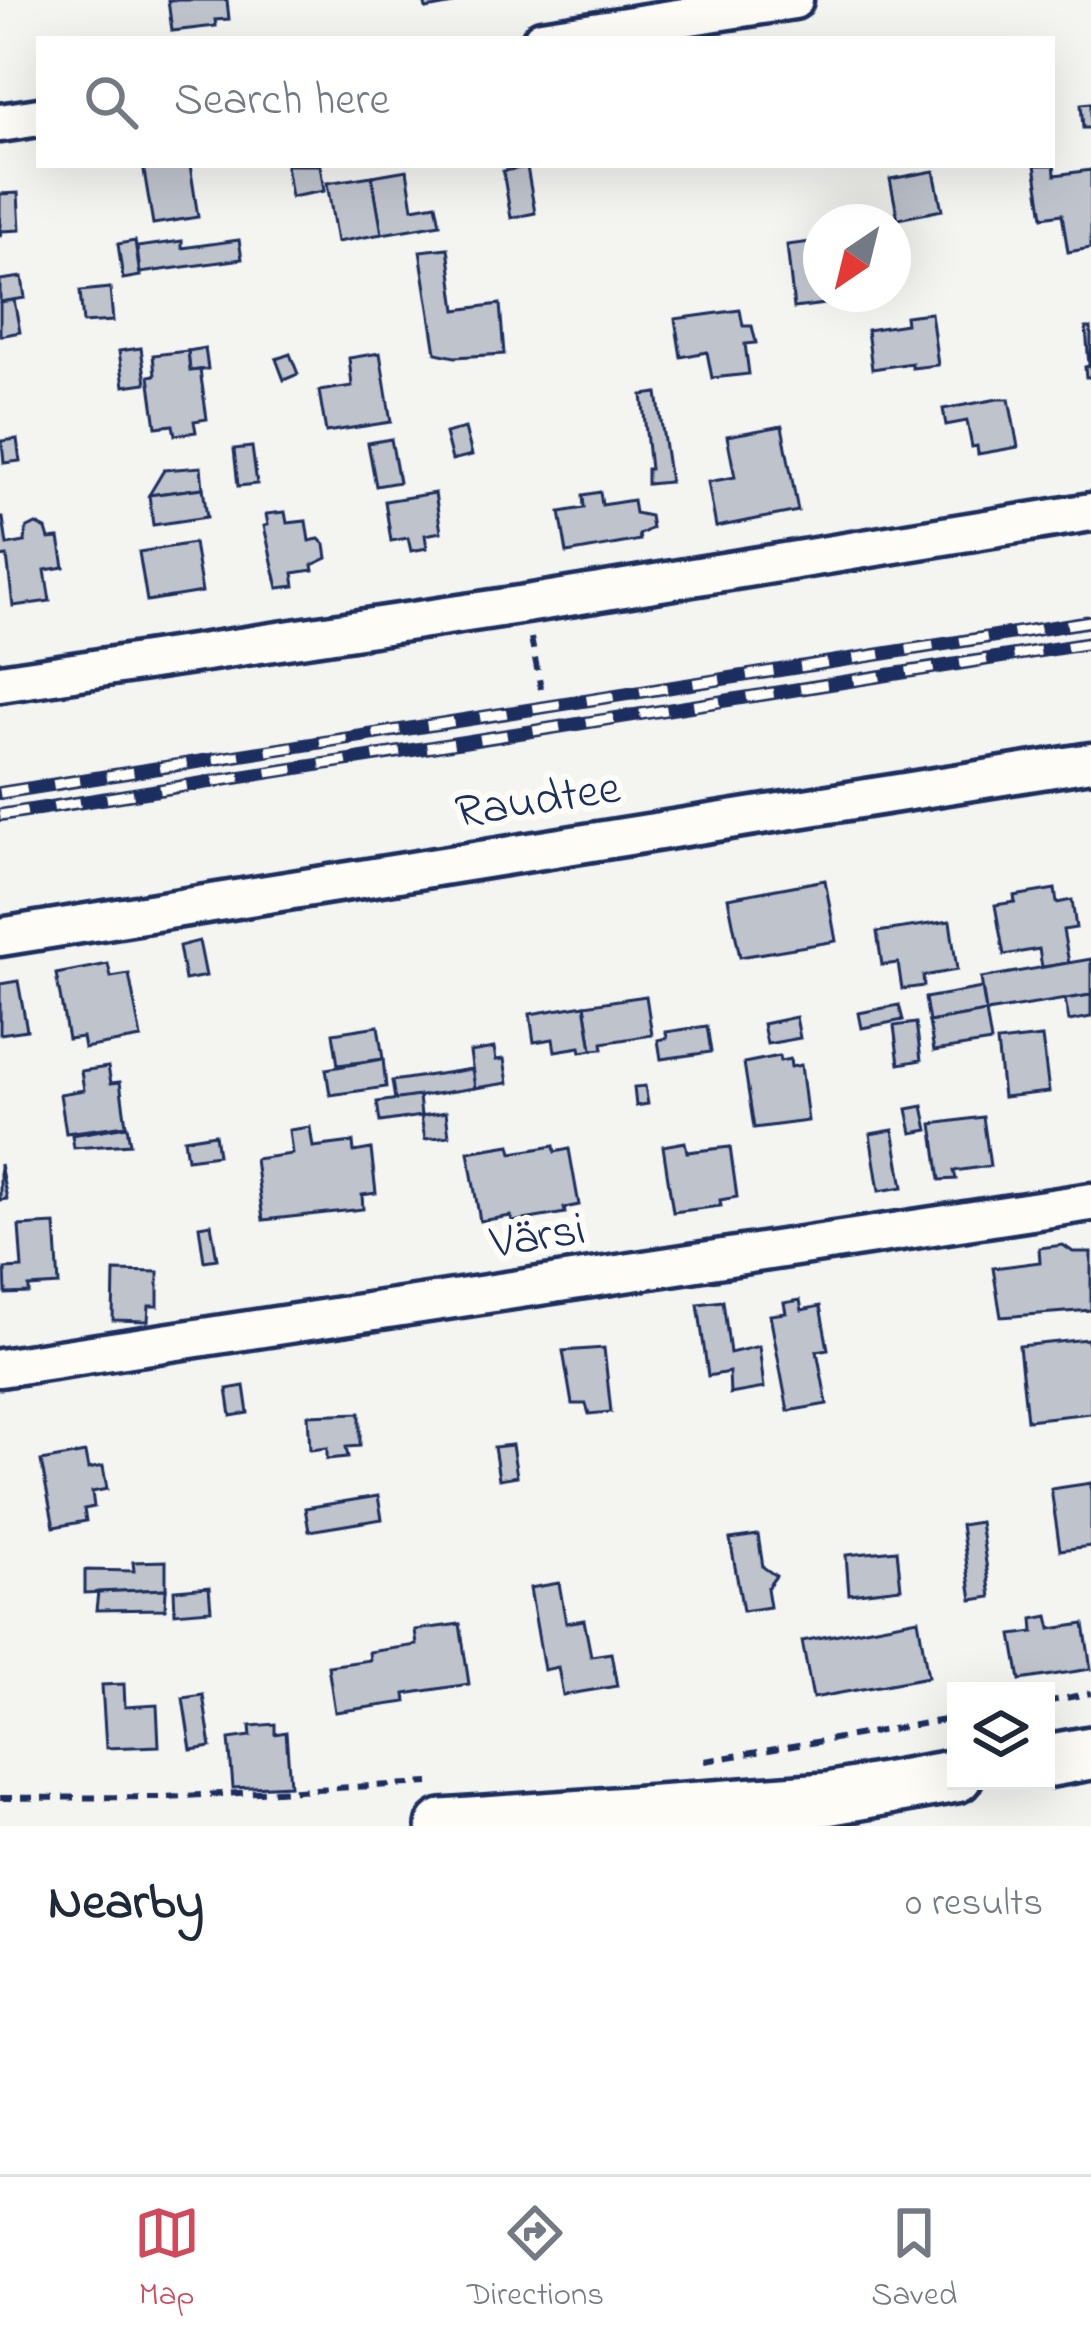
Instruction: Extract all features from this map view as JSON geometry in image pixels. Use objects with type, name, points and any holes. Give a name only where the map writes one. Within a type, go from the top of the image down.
[{"type":"main road","points":[[1055,1759],[1091,1753]]},
{"type":"main road","points":[[435,1805],[830,1813],[947,1780]]},
{"type":"street","points":[[561,36],[794,0]]},
{"type":"street","points":[[0,123],[36,117]]},
{"type":"street","points":[[0,683],[550,601],[1091,512]]},
{"type":"street","name":"Raudtee","points":[[0,937],[1091,762]]},
{"type":"street","name":"Värsi","points":[[0,1368],[1091,1202]]},
{"type":"path","points":[[532,642],[541,689]]},
{"type":"path","points":[[1055,1700],[1091,1693]]},
{"type":"path","points":[[690,1764],[947,1720]]},
{"type":"path","points":[[0,1798],[435,1805]]},
{"type":"building","points":[[168,0],[227,0],[229,19],[215,20],[216,26],[172,31]]},
{"type":"building","points":[[424,0],[452,0],[453,4],[426,9]]},
{"type":"building","points":[[1091,103],[1091,128],[1083,128],[1081,104]]},
{"type":"building","points":[[144,168],[190,168],[198,217],[153,224]]},
{"type":"building","points":[[286,168],[320,168],[324,191],[291,197]]},
{"type":"building","points":[[527,168],[535,213],[511,218],[503,171]]},
{"type":"building","points":[[1035,168],[1054,168],[1055,175],[1091,170],[1091,248],[1068,252],[1062,214],[1043,217]]},
{"type":"building","points":[[407,170],[413,208],[436,204],[440,224],[382,234],[372,176]]},
{"type":"building","points":[[934,171],[942,210],[911,216],[911,204],[895,204],[890,179]]},
{"type":"building","points":[[372,176],[382,234],[337,242],[327,183]]},
{"type":"building","points":[[18,193],[20,230],[2,231],[0,237],[0,194]]},
{"type":"building","points":[[239,240],[242,259],[140,273],[137,247],[182,241],[182,248]]},
{"type":"building","points":[[135,241],[140,276],[123,279],[118,244]]},
{"type":"building","points":[[803,243],[803,307],[794,308],[787,245]]},
{"type":"building","points":[[448,248],[456,310],[500,304],[504,354],[455,357],[436,353],[420,251]]},
{"type":"building","points":[[22,277],[25,298],[0,302],[0,280]]},
{"type":"building","points":[[110,288],[113,321],[83,323],[80,291]]},
{"type":"building","points":[[14,300],[20,332],[0,336],[0,302]]},
{"type":"building","points":[[740,310],[743,326],[752,326],[756,343],[745,344],[749,374],[712,378],[707,352],[681,357],[675,319]]},
{"type":"building","points":[[931,313],[938,365],[872,369],[867,330],[906,324],[905,316]]},
{"type":"building","points":[[1086,328],[1091,328],[1091,377],[1086,377]]},
{"type":"building","points":[[141,348],[146,383],[124,386],[119,351]]},
{"type":"building","points":[[205,348],[208,369],[190,371],[188,351]]},
{"type":"building","points":[[188,351],[190,371],[200,370],[207,419],[194,421],[196,432],[175,435],[173,425],[156,427],[149,376],[155,375],[153,355]]},
{"type":"building","points":[[380,353],[391,422],[326,432],[319,391],[352,386],[349,358]]},
{"type":"building","points":[[290,354],[298,374],[284,380],[276,359]]},
{"type":"building","points":[[657,393],[670,482],[647,484],[650,469],[642,395]]},
{"type":"building","points":[[1009,399],[1018,447],[978,454],[967,421],[946,425],[943,409]]},
{"type":"building","points":[[782,426],[798,511],[716,527],[708,482],[735,477],[727,436]]},
{"type":"building","points":[[465,428],[472,455],[452,460],[445,433]]},
{"type":"building","points":[[17,439],[20,461],[4,463],[2,441]]},
{"type":"building","points":[[391,439],[399,482],[376,486],[368,443]]},
{"type":"building","points":[[252,447],[257,484],[238,486],[234,449]]},
{"type":"building","points":[[201,467],[203,488],[149,495],[164,470]]},
{"type":"building","points":[[203,488],[207,517],[153,525],[149,495]]},
{"type":"building","points":[[600,492],[602,505],[633,500],[635,513],[650,516],[652,528],[639,535],[640,540],[567,553],[560,512],[584,508],[583,495]]},
{"type":"building","points":[[435,493],[441,532],[425,535],[427,548],[411,551],[408,538],[391,541],[385,501]]},
{"type":"building","points":[[285,512],[287,523],[306,521],[309,541],[319,539],[327,558],[312,565],[313,570],[293,573],[295,586],[278,588],[264,526],[268,525],[266,514]]},
{"type":"building","points":[[0,518],[7,545],[25,542],[26,529],[36,524],[46,529],[49,539],[59,538],[64,567],[45,570],[50,601],[13,606],[7,556],[0,557]]},
{"type":"building","points":[[194,543],[202,592],[147,601],[139,552]]},
{"type":"building","points":[[825,880],[836,941],[740,957],[728,898]]},
{"type":"building","points":[[1055,889],[1057,903],[1072,900],[1076,928],[1063,930],[1069,963],[1042,967],[1039,949],[1004,955],[995,905],[1015,902],[1014,896]]},
{"type":"building","points":[[950,921],[957,970],[923,976],[924,986],[902,989],[898,963],[882,965],[877,932]]},
{"type":"building","points":[[199,941],[206,976],[185,980],[179,946]]},
{"type":"building","points":[[1091,959],[1091,995],[986,1012],[981,978]]},
{"type":"building","points":[[108,964],[111,977],[129,974],[141,1038],[84,1048],[82,1037],[68,1039],[56,974]]},
{"type":"building","points":[[18,981],[27,1030],[0,1034],[0,984]]},
{"type":"building","points":[[982,988],[986,1012],[929,1022],[925,998]]},
{"type":"building","points":[[1091,995],[1091,1017],[1069,1021],[1065,999]]},
{"type":"building","points":[[646,996],[652,1035],[602,1043],[603,1049],[592,1050],[585,1005]]},
{"type":"building","points":[[585,1005],[592,1050],[555,1051],[553,1039],[534,1042],[530,1014]]},
{"type":"building","points":[[899,1005],[903,1020],[862,1028],[859,1013]]},
{"type":"building","points":[[986,1012],[991,1042],[934,1051],[929,1022]]},
{"type":"building","points":[[796,1017],[800,1038],[767,1044],[763,1024]]},
{"type":"building","points":[[916,1023],[921,1060],[899,1064],[894,1026]]},
{"type":"building","points":[[378,1026],[383,1059],[338,1065],[333,1033]]},
{"type":"building","points":[[707,1026],[711,1052],[661,1059],[658,1040],[667,1038],[666,1032]]},
{"type":"building","points":[[1042,1037],[1049,1092],[1003,1097],[997,1042]]},
{"type":"building","points":[[494,1048],[496,1060],[504,1059],[508,1083],[475,1088],[470,1052]]},
{"type":"building","points":[[779,1056],[780,1061],[790,1059],[791,1067],[801,1065],[808,1121],[754,1128],[744,1063]]},
{"type":"building","points":[[383,1059],[386,1087],[330,1095],[326,1069]]},
{"type":"building","points":[[108,1067],[111,1083],[120,1082],[126,1125],[66,1133],[60,1094],[84,1090],[81,1071]]},
{"type":"building","points":[[472,1069],[475,1088],[395,1100],[392,1081]]},
{"type":"building","points":[[645,1086],[648,1104],[636,1106],[634,1087]]},
{"type":"building","points":[[419,1096],[421,1116],[380,1122],[377,1102]]},
{"type":"building","points":[[923,1106],[928,1130],[912,1133],[907,1109]]},
{"type":"building","points":[[446,1112],[449,1136],[425,1139],[421,1116]]},
{"type":"building","points":[[983,1117],[990,1166],[954,1171],[956,1179],[940,1180],[932,1124]]},
{"type":"building","points":[[127,1126],[130,1144],[74,1148],[72,1135]]},
{"type":"building","points":[[310,1127],[313,1147],[353,1142],[354,1152],[371,1149],[376,1193],[362,1195],[363,1209],[263,1220],[255,1159],[292,1154],[289,1130]]},
{"type":"building","points":[[893,1130],[903,1187],[879,1191],[870,1134]]},
{"type":"building","points":[[215,1134],[218,1155],[187,1159],[184,1139]]},
{"type":"building","points":[[685,1142],[687,1152],[730,1147],[737,1197],[720,1200],[721,1206],[673,1212],[663,1146]]},
{"type":"building","points":[[510,1145],[512,1153],[554,1146],[555,1152],[569,1149],[579,1205],[564,1208],[565,1213],[512,1222],[511,1216],[480,1221],[468,1152]]},
{"type":"building","points":[[0,1164],[7,1199],[0,1200]]},
{"type":"building","points":[[55,1224],[59,1285],[6,1294],[5,1269],[22,1268],[19,1226]]},
{"type":"building","points":[[211,1224],[217,1259],[204,1261],[199,1226]]},
{"type":"building","points":[[1063,1245],[1073,1252],[1091,1252],[1091,1310],[1001,1317],[993,1268],[1040,1262],[1039,1248]]},
{"type":"building","points":[[114,1271],[158,1272],[158,1306],[149,1306],[148,1321],[113,1320]]},
{"type":"building","points":[[800,1300],[802,1310],[820,1306],[828,1349],[817,1351],[827,1404],[788,1411],[770,1315],[786,1313],[784,1303]]},
{"type":"building","points":[[723,1301],[730,1353],[759,1346],[764,1388],[730,1394],[729,1372],[708,1376],[698,1304]]},
{"type":"building","points":[[1087,1339],[1091,1413],[1027,1420],[1019,1346]]},
{"type":"building","points":[[604,1348],[611,1412],[589,1414],[586,1404],[572,1404],[563,1351]]},
{"type":"building","points":[[244,1386],[248,1413],[231,1416],[227,1389]]},
{"type":"building","points":[[360,1413],[360,1446],[346,1447],[348,1457],[327,1459],[327,1448],[310,1450],[308,1415]]},
{"type":"building","points":[[512,1445],[517,1476],[499,1479],[494,1447]]},
{"type":"building","points":[[85,1453],[88,1469],[103,1466],[107,1489],[92,1492],[94,1507],[84,1509],[86,1521],[54,1527],[41,1461]]},
{"type":"building","points":[[1091,1483],[1091,1546],[1060,1550],[1051,1489]]},
{"type":"building","points":[[378,1496],[382,1519],[309,1531],[305,1508]]},
{"type":"building","points":[[980,1522],[991,1597],[972,1600],[961,1525]]},
{"type":"building","points":[[758,1535],[763,1567],[776,1576],[767,1588],[770,1607],[743,1611],[730,1539]]},
{"type":"building","points":[[897,1550],[901,1588],[849,1594],[846,1555]]},
{"type":"building","points":[[166,1561],[166,1589],[85,1593],[85,1570],[134,1571],[133,1562]]},
{"type":"building","points":[[559,1583],[566,1623],[584,1620],[591,1656],[611,1653],[617,1686],[563,1695],[558,1667],[544,1670],[530,1588]]},
{"type":"building","points":[[209,1587],[211,1610],[175,1613],[174,1590]]},
{"type":"building","points":[[166,1589],[165,1609],[96,1610],[98,1592]]},
{"type":"building","points":[[1048,1616],[1051,1629],[1084,1624],[1091,1669],[1020,1680],[1012,1635],[1034,1632],[1033,1619]]},
{"type":"building","points":[[918,1619],[928,1677],[813,1698],[802,1641]]},
{"type":"building","points":[[460,1624],[469,1684],[405,1694],[406,1702],[335,1712],[328,1666],[370,1660],[369,1652],[417,1645],[415,1630]]},
{"type":"building","points":[[124,1684],[125,1707],[157,1705],[159,1746],[106,1748],[102,1685]]},
{"type":"building","points":[[203,1695],[211,1747],[191,1750],[183,1698]]},
{"type":"building","points":[[275,1724],[275,1734],[286,1732],[290,1785],[233,1788],[229,1739],[251,1736],[250,1726]]},
{"type":"railway","points":[[0,793],[1091,621]]},
{"type":"railway","points":[[0,815],[1091,643]]}]
